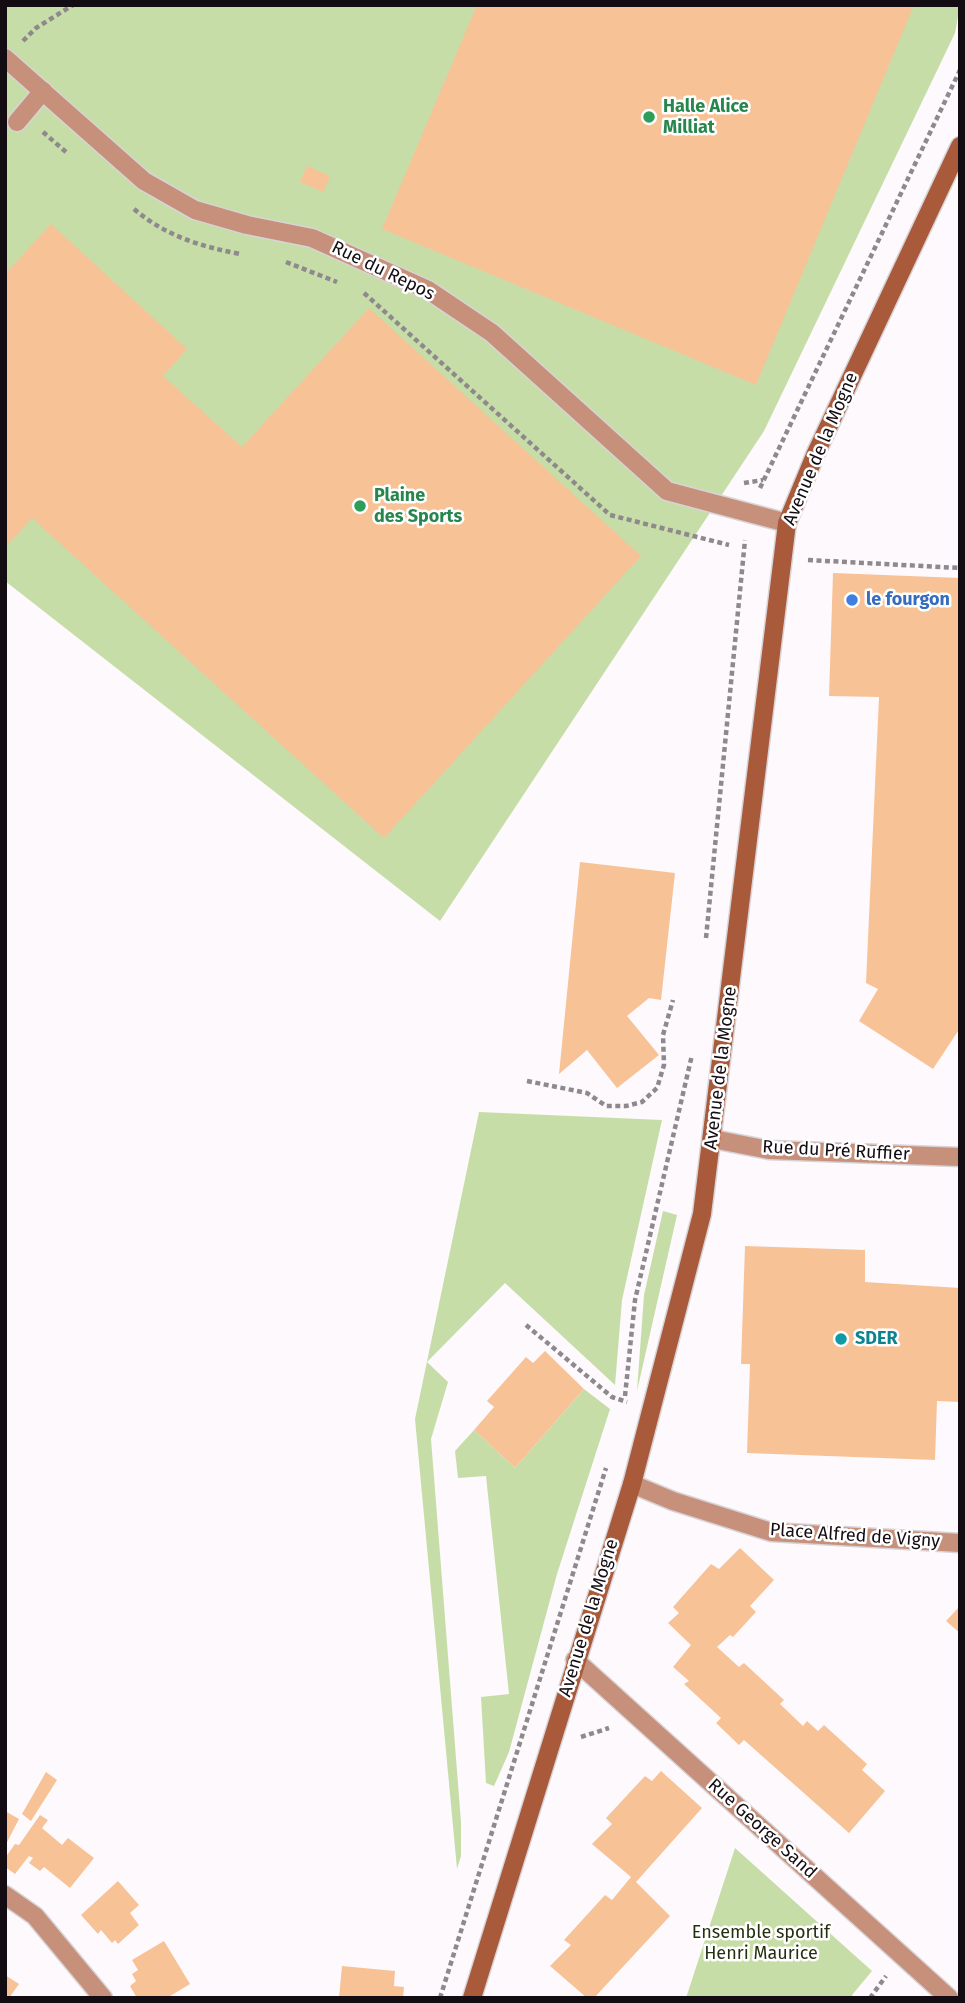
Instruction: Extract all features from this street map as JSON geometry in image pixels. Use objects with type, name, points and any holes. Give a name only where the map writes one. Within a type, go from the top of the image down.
[{"type":"street","name":"Rue du Repos","points":[[8,61],[144,181],[164,193],[195,210],[247,225],[313,237],[428,290],[481,326],[667,491],[787,523]]},
{"type":"street","points":[[17,122],[43,91]]},
{"type":"street","name":"Avenue de la Mogne","points":[[472,1998],[575,1660],[632,1484],[702,1214],[787,523],[816,453],[960,146]]},
{"type":"street","name":"Rue du Pré Ruffier","points":[[713,1139],[769,1150],[960,1157]]},
{"type":"street","name":"Place Alfred de Vigny","points":[[632,1484],[673,1501],[771,1532],[960,1543]]},
{"type":"street","name":"Rue George Sand","points":[[575,1660],[949,1998]]},
{"type":"street","points":[[5,1895],[35,1916],[103,1998]]},
{"type":"path","points":[[8,61],[36,28],[73,5]]},
{"type":"path","points":[[706,939],[747,514],[960,70]]},
{"type":"path","points":[[290,232],[286,262],[350,286]]},
{"type":"path","points":[[363,291],[610,515],[729,545]]},
{"type":"path","points":[[782,559],[960,568]]},
{"type":"path","points":[[527,1081],[587,1093],[606,1106],[626,1106],[642,1102],[657,1088],[664,1065],[663,1035],[673,1000]]},
{"type":"path","points":[[623,1416],[627,1402],[625,1394],[635,1300],[694,1045]]},
{"type":"path","points":[[526,1325],[612,1397],[651,1409]]},
{"type":"path","points":[[440,1998],[610,1455]]},
{"type":"path","points":[[870,1998],[886,1976]]},
{"type":"green space","name":"Plaine des Sports","points":[[5,5],[960,5],[955,33],[764,431],[440,921],[5,581]]},
{"type":"green space","points":[[479,1112],[662,1120],[622,1300],[615,1385],[505,1283],[427,1362],[448,1382],[431,1439],[461,1822],[461,1856],[457,1869],[415,1419]]},
{"type":"green space","points":[[663,1211],[677,1215],[637,1391],[644,1295]]},
{"type":"green space","points":[[584,1389],[610,1409],[557,1574],[509,1752],[494,1786],[486,1783],[481,1697],[509,1694],[486,1476],[458,1478],[455,1451],[474,1430],[515,1468]]},
{"type":"green space","name":"Ensemble sportif Henri Maurice","points":[[735,1848],[872,1971],[852,1995],[854,1998],[686,1998]]},
{"type":"building","name":"Halle Alice Milliat","points":[[477,5],[914,5],[756,385],[382,229]]},
{"type":"building","points":[[307,166],[330,176],[323,192],[300,182]]},
{"type":"building","points":[[51,224],[187,349],[163,376],[242,447],[369,308],[641,556],[384,838],[32,518],[5,548],[5,274]]},
{"type":"building","points":[[833,573],[960,578],[960,1028],[933,1069],[859,1021],[878,989],[866,983],[879,697],[829,696]]},
{"type":"building","points":[[580,862],[675,873],[661,1000],[649,998],[627,1016],[659,1055],[617,1088],[587,1050],[559,1074]]},
{"type":"building","name":"SDER","points":[[745,1246],[865,1250],[865,1282],[960,1288],[960,1402],[937,1401],[935,1460],[747,1453],[750,1364],[741,1364]]},
{"type":"building","points":[[545,1351],[584,1389],[515,1468],[474,1430],[494,1407],[487,1401],[526,1357],[533,1363]]},
{"type":"building","points":[[740,1548],[774,1580],[750,1606],[756,1612],[733,1637],[730,1635],[717,1647],[739,1667],[744,1663],[784,1700],[780,1704],[803,1726],[807,1721],[818,1731],[824,1725],[867,1764],[862,1770],[885,1791],[849,1833],[744,1740],[739,1745],[716,1723],[721,1718],[684,1684],[689,1681],[673,1667],[691,1645],[668,1623],[679,1613],[673,1607],[711,1564],[719,1569]]},
{"type":"building","points":[[960,1606],[960,1633],[946,1621]]},
{"type":"building","points":[[661,1771],[702,1808],[636,1882],[670,1916],[594,1998],[587,1998],[550,1966],[571,1945],[564,1940],[605,1895],[612,1900],[631,1877],[592,1844],[612,1824],[606,1818],[645,1776],[652,1781]]},
{"type":"building","points":[[46,1772],[57,1780],[31,1821],[22,1814]]},
{"type":"building","points":[[5,1811],[19,1819],[5,1846]]},
{"type":"building","points":[[40,1815],[48,1820],[42,1828],[62,1845],[68,1838],[94,1858],[70,1888],[44,1867],[40,1871],[29,1863],[33,1858],[29,1856],[15,1874],[5,1867],[5,1858],[15,1844],[19,1845]]},
{"type":"building","points":[[118,1881],[139,1905],[130,1913],[139,1925],[118,1944],[115,1940],[112,1943],[101,1930],[98,1934],[81,1915]]},
{"type":"building","points":[[164,1941],[190,1984],[167,1998],[137,1998],[130,1986],[136,1981],[132,1974],[138,1970],[132,1960]]},
{"type":"building","points":[[342,1966],[395,1971],[394,1986],[404,1987],[403,1998],[339,1998]]},
{"type":"building","points":[[5,1975],[19,1984],[9,1998],[5,1998]]},
{"type":"place","name":"Halle Alice Milliat","points":[[649,117]]},
{"type":"place","name":"Plaine des Sports","points":[[360,506]]},
{"type":"place","name":"le fourgon","points":[[852,600]]},
{"type":"place","name":"SDER","points":[[841,1339]]}]
